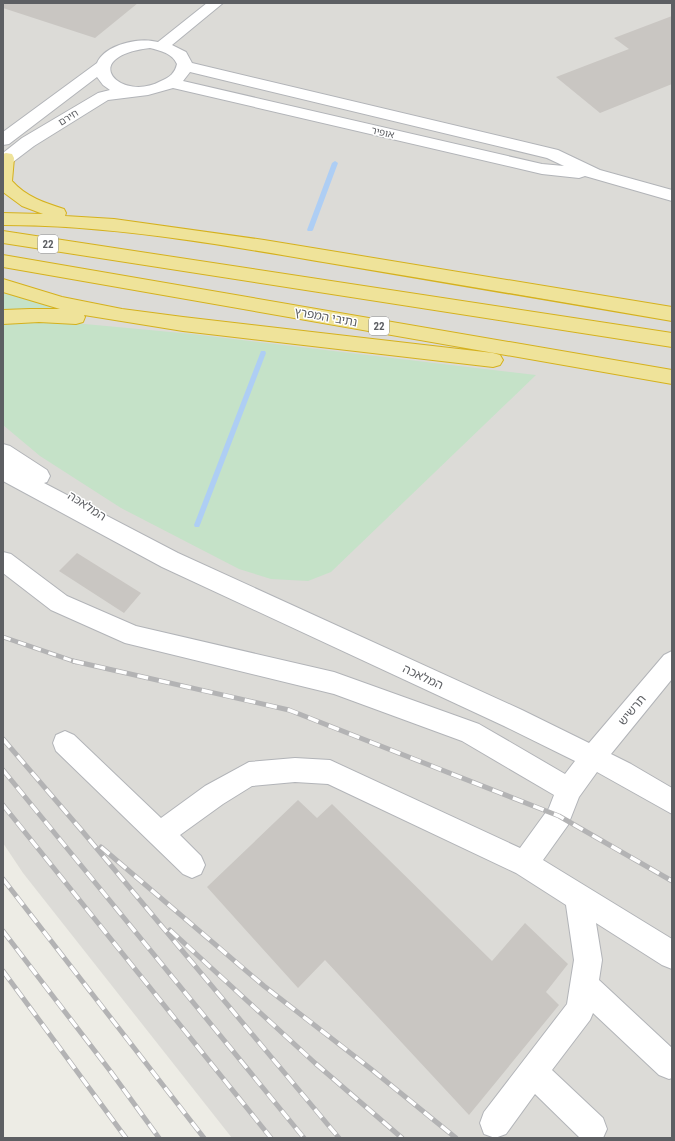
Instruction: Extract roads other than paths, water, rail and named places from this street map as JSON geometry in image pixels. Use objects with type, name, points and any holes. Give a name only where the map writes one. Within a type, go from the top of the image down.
[{"type":"highway","points":[[5,159],[4,182],[12,193],[35,206],[114,225]]},
{"type":"highway","points":[[3,219],[33,219],[114,225],[264,246],[672,314]]},
{"type":"highway","name":"22","points":[[3,237],[672,340]]},
{"type":"highway","name":"נתיבי המפרץ","points":[[3,262],[672,377]]},
{"type":"highway","points":[[3,285],[59,303],[111,314],[202,326],[672,380]]},
{"type":"highway","points":[[3,317],[18,315],[46,315],[202,326]]},
{"type":"street","points":[[162,46],[216,3]]},
{"type":"street","points":[[138,45],[162,46],[179,54],[184,60],[185,66],[179,78],[162,88],[139,92],[126,90],[115,86],[107,80],[103,73],[104,65],[112,55],[126,48],[138,45]]},
{"type":"street","name":"חירם","points":[[3,140],[104,65]]},
{"type":"street","name":"אופיר","points":[[185,66],[552,154],[594,174],[672,196]]},
{"type":"street","name":"אופיר","points":[[172,83],[542,169],[594,174]]},
{"type":"street","name":"חירם","points":[[5,159],[28,142],[103,96],[118,93],[139,92]]},
{"type":"street","name":"המלאכה","points":[[3,452],[170,560]]},
{"type":"street","name":"המלאכה","points":[[3,471],[170,560],[513,718],[622,772],[672,802]]},
{"type":"street","points":[[3,561],[59,603],[133,636],[334,683],[470,732],[569,790]]},
{"type":"street","name":"תרשיש","points":[[525,864],[559,816],[569,790],[592,758],[672,662]]},
{"type":"street","points":[[65,743],[192,865]]},
{"type":"street","points":[[160,834],[214,795],[249,774],[295,770],[330,772],[525,864],[672,954]]},
{"type":"street","points":[[495,1123],[580,1010],[588,960],[578,896]]},
{"type":"street","points":[[584,985],[669,1065]]},
{"type":"street","points":[[533,1072],[592,1129]]},
{"type":"waterway","points":[[310,230],[335,163]]},
{"type":"waterway","points":[[197,525],[263,353]]},
{"type":"railway","points":[[3,637],[73,661]]},
{"type":"railway","points":[[73,661],[289,710],[559,816],[672,881]]},
{"type":"railway","points":[[3,739],[83,832],[339,1138]]},
{"type":"railway","points":[[3,770],[304,1138]]},
{"type":"railway","points":[[3,805],[271,1138]]},
{"type":"railway","points":[[101,847],[264,986],[371,1069],[456,1138]]},
{"type":"railway","points":[[3,879],[204,1138]]},
{"type":"railway","points":[[170,930],[315,1063],[402,1138]]},
{"type":"railway","points":[[3,931],[111,1072],[159,1138]]},
{"type":"railway","points":[[3,971],[126,1138]]}]
